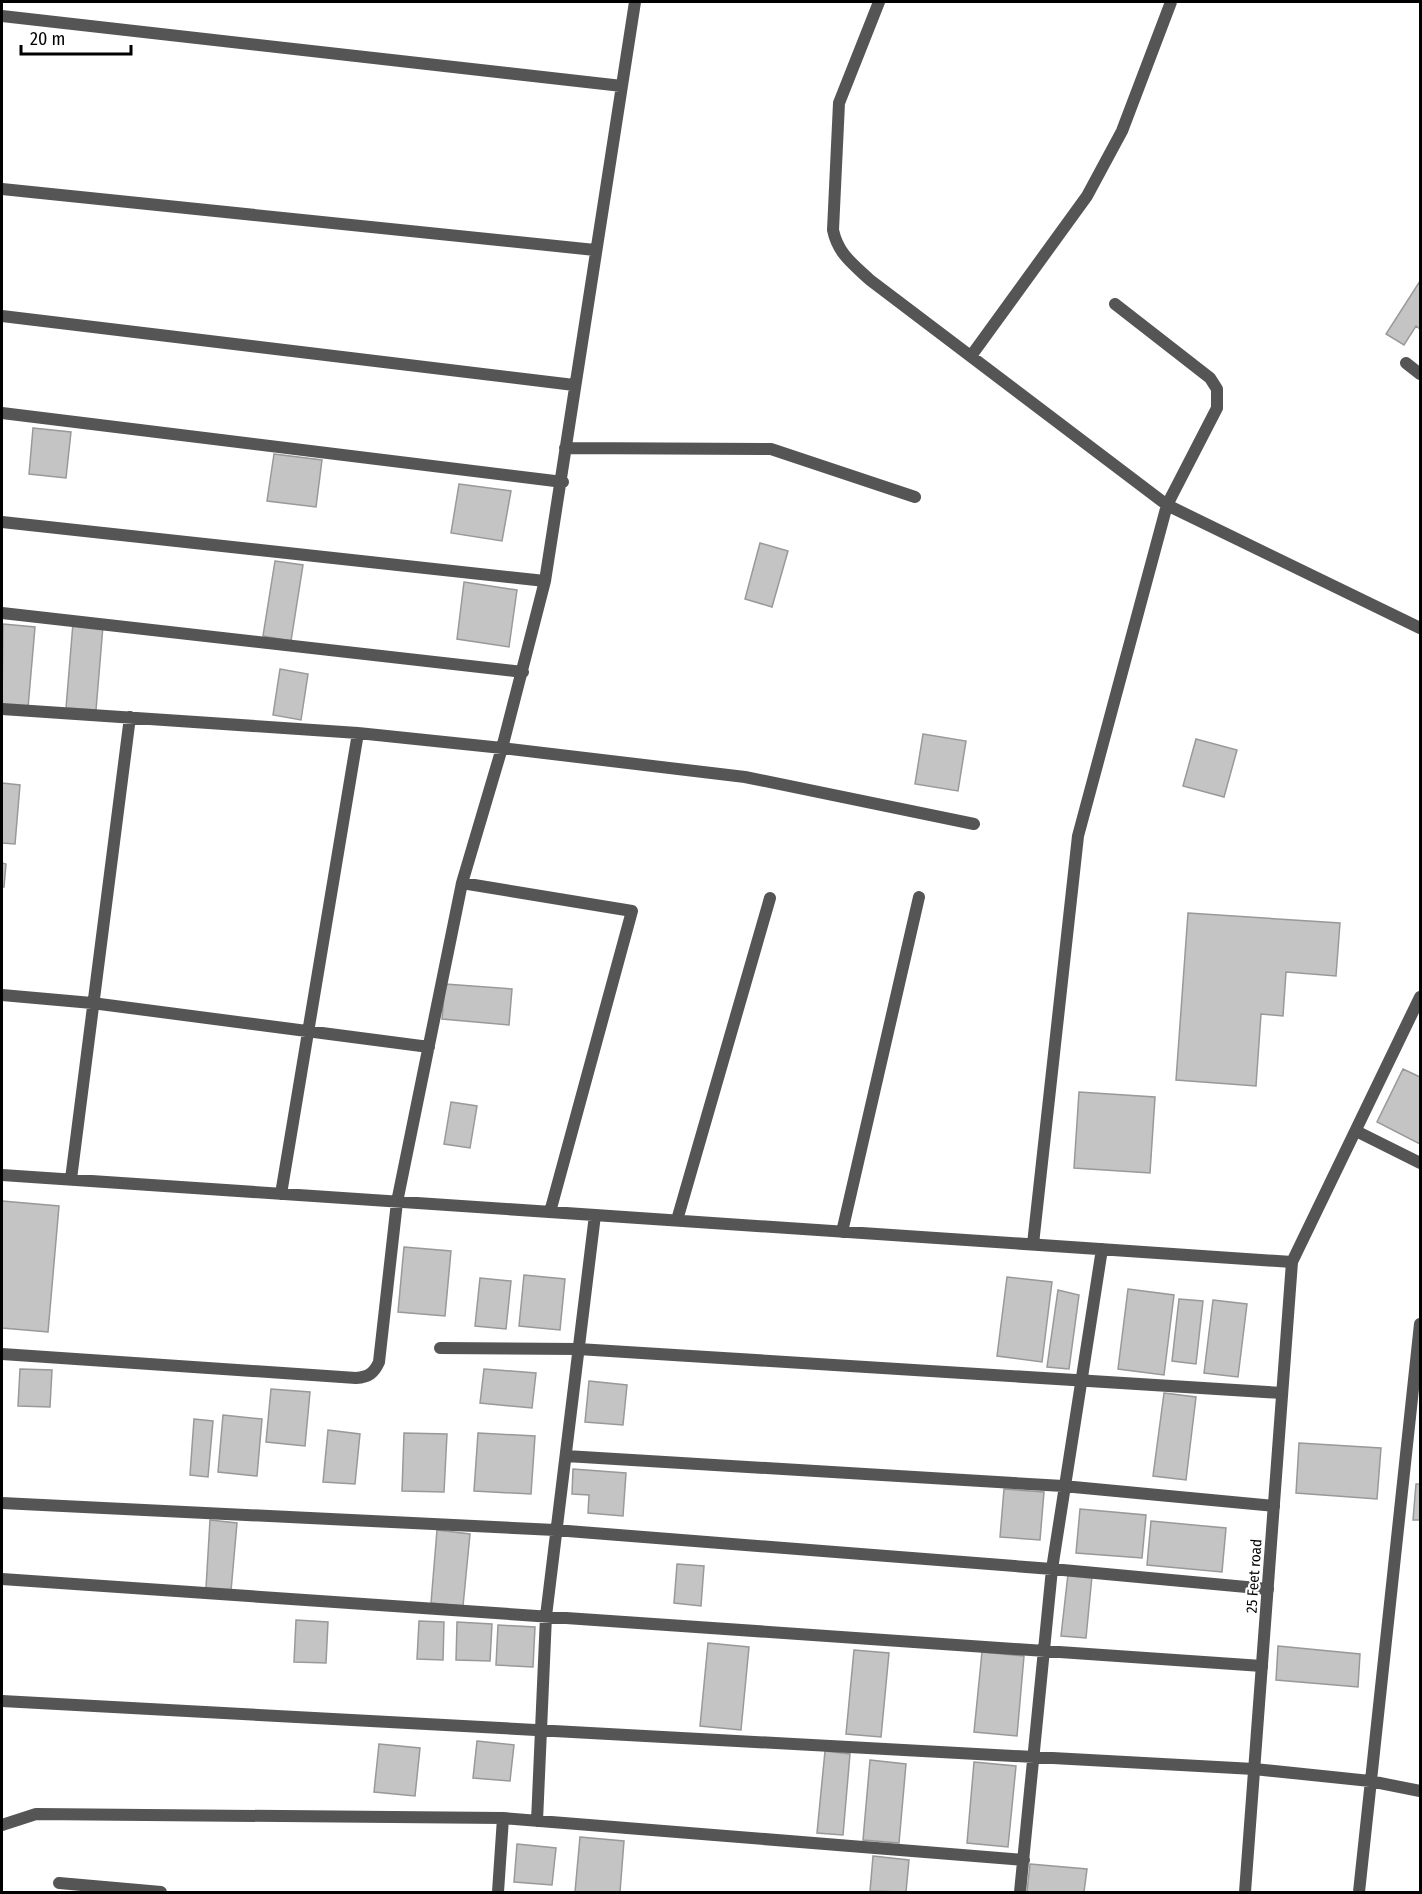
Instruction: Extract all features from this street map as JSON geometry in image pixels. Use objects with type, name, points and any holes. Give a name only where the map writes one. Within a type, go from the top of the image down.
[{"type":"street","points":[[2,1354],[366,1377],[375,1371],[379,1362],[397,1202],[462,883],[523,672],[545,581],[635,2]]},
{"type":"street","points":[[879,2],[839,103],[833,211],[836,246],[842,255],[870,280],[1167,505],[1420,628]]},
{"type":"street","points":[[971,356],[1087,196],[1122,131],[1171,2]]},
{"type":"street","points":[[2,16],[622,86]]},
{"type":"street","points":[[2,189],[595,250]]},
{"type":"street","points":[[1033,1244],[1078,836],[1167,505],[1217,408],[1217,389],[1210,378],[1115,304]]},
{"type":"street","points":[[2,316],[574,385]]},
{"type":"street","points":[[1406,363],[1420,374]]},
{"type":"street","points":[[2,413],[562,482]]},
{"type":"street","points":[[565,448],[771,449],[915,496]]},
{"type":"street","points":[[2,522],[545,581]]},
{"type":"street","points":[[2,613],[523,672]]},
{"type":"street","points":[[2,709],[358,733],[502,748],[745,777],[974,824]]},
{"type":"street","points":[[71,1179],[130,717]]},
{"type":"street","points":[[281,1194],[358,733]]},
{"type":"street","points":[[462,883],[632,911],[550,1212]]},
{"type":"street","points":[[842,1232],[920,897]]},
{"type":"street","points":[[677,1220],[770,898]]},
{"type":"street","points":[[2,995],[92,1003],[429,1047]]},
{"type":"street","points":[[2,1175],[1292,1262],[1420,997]]},
{"type":"street","points":[[1356,1131],[1420,1162]]},
{"type":"street","points":[[537,1821],[546,1616],[595,1215]]},
{"type":"street","points":[[1020,1893],[1052,1569],[1063,1486],[1102,1249]]},
{"type":"street","name":"25 Feet road","points":[[1245,1893],[1292,1262]]},
{"type":"street","points":[[1359,1893],[1420,1324]]},
{"type":"street","points":[[440,1348],[578,1349],[1082,1378],[1282,1393]]},
{"type":"street","points":[[566,1456],[1063,1486],[1274,1506]]},
{"type":"street","points":[[2,1503],[555,1530],[1052,1569],[1268,1589]]},
{"type":"street","points":[[2,1579],[1262,1666]]},
{"type":"street","points":[[2,1701],[1254,1769],[1370,1781],[1420,1791]]},
{"type":"street","points":[[2,1825],[23,1816],[36,1814],[503,1818],[1024,1860]]},
{"type":"street","points":[[498,1893],[503,1818]]},
{"type":"street","points":[[59,1883],[161,1893]]},
{"type":"building","points":[[1420,281],[1420,329],[1416,326],[1404,345],[1386,334]]},
{"type":"building","points":[[33,428],[71,432],[66,478],[29,474]]},
{"type":"building","points":[[274,454],[322,460],[316,507],[267,501]]},
{"type":"building","points":[[459,484],[511,491],[502,541],[451,533]]},
{"type":"building","points":[[760,543],[788,551],[772,607],[745,599]]},
{"type":"building","points":[[275,561],[303,565],[291,641],[263,636]]},
{"type":"building","points":[[464,582],[517,590],[509,647],[457,639]]},
{"type":"building","points":[[73,623],[103,626],[96,710],[66,708]]},
{"type":"building","points":[[3,624],[35,627],[28,708],[2,706]]},
{"type":"building","points":[[280,669],[308,674],[301,720],[273,715]]},
{"type":"building","points":[[923,734],[966,741],[958,791],[915,784]]},
{"type":"building","points":[[1196,739],[1237,750],[1224,797],[1183,786]]},
{"type":"building","points":[[2,783],[20,785],[15,844],[2,843]]},
{"type":"building","points":[[2,863],[6,864],[4,887],[2,887]]},
{"type":"building","points":[[1188,913],[1340,923],[1336,976],[1286,972],[1283,1016],[1261,1014],[1256,1086],[1176,1080]]},
{"type":"building","points":[[445,984],[512,989],[509,1025],[442,1019]]},
{"type":"building","points":[[1403,1069],[1420,1077],[1420,1144],[1377,1122]]},
{"type":"building","points":[[1079,1092],[1155,1097],[1150,1173],[1074,1168]]},
{"type":"building","points":[[451,1102],[477,1106],[470,1148],[444,1144]]},
{"type":"building","points":[[2,1201],[59,1206],[48,1332],[2,1328]]},
{"type":"building","points":[[404,1247],[451,1251],[445,1316],[398,1312]]},
{"type":"building","points":[[524,1275],[565,1279],[560,1330],[519,1326]]},
{"type":"building","points":[[1007,1277],[1052,1282],[1042,1362],[997,1356]]},
{"type":"building","points":[[480,1278],[511,1281],[506,1329],[475,1326]]},
{"type":"building","points":[[1128,1289],[1174,1295],[1164,1375],[1118,1369]]},
{"type":"building","points":[[1058,1290],[1079,1295],[1069,1369],[1047,1367]]},
{"type":"building","points":[[1179,1299],[1203,1301],[1196,1364],[1172,1361]]},
{"type":"building","points":[[1213,1300],[1247,1304],[1238,1377],[1204,1373]]},
{"type":"building","points":[[20,1369],[52,1370],[50,1407],[18,1406]]},
{"type":"building","points":[[484,1369],[536,1373],[532,1408],[480,1403]]},
{"type":"building","points":[[589,1381],[627,1385],[623,1425],[585,1422]]},
{"type":"building","points":[[271,1389],[310,1392],[305,1446],[266,1442]]},
{"type":"building","points":[[1164,1393],[1196,1397],[1186,1480],[1153,1476]]},
{"type":"building","points":[[223,1415],[262,1419],[257,1476],[218,1472]]},
{"type":"building","points":[[194,1419],[213,1421],[208,1477],[190,1475]]},
{"type":"building","points":[[328,1430],[360,1434],[355,1484],[323,1482]]},
{"type":"building","points":[[404,1433],[447,1434],[444,1492],[402,1491]]},
{"type":"building","points":[[478,1433],[535,1436],[531,1494],[474,1491]]},
{"type":"building","points":[[1299,1443],[1381,1448],[1377,1499],[1296,1493]]},
{"type":"building","points":[[573,1469],[626,1473],[623,1516],[588,1513],[589,1495],[572,1494]]},
{"type":"building","points":[[1416,1484],[1420,1484],[1420,1520],[1413,1520]]},
{"type":"building","points":[[1004,1489],[1044,1492],[1040,1540],[1000,1537]]},
{"type":"building","points":[[1080,1509],[1146,1515],[1142,1558],[1076,1553]]},
{"type":"building","points":[[210,1520],[237,1523],[231,1591],[206,1588]]},
{"type":"building","points":[[1151,1521],[1226,1528],[1222,1572],[1147,1565]]},
{"type":"building","points":[[437,1530],[470,1534],[463,1606],[431,1603]]},
{"type":"building","points":[[677,1564],[704,1566],[701,1606],[674,1603]]},
{"type":"building","points":[[1068,1574],[1092,1576],[1086,1638],[1061,1636]]},
{"type":"building","points":[[296,1620],[328,1622],[326,1663],[294,1662]]},
{"type":"building","points":[[419,1621],[444,1622],[443,1660],[417,1659]]},
{"type":"building","points":[[457,1622],[492,1624],[490,1661],[456,1660]]},
{"type":"building","points":[[498,1625],[535,1627],[533,1667],[496,1665]]},
{"type":"building","points":[[708,1643],[749,1647],[741,1730],[700,1726]]},
{"type":"building","points":[[1278,1646],[1360,1654],[1358,1687],[1276,1680]]},
{"type":"building","points":[[854,1650],[889,1653],[881,1737],[846,1734]]},
{"type":"building","points":[[982,1652],[1024,1656],[1017,1736],[974,1732]]},
{"type":"building","points":[[477,1741],[514,1745],[510,1781],[473,1778]]},
{"type":"building","points":[[379,1744],[420,1748],[415,1796],[374,1792]]},
{"type":"building","points":[[825,1751],[850,1754],[843,1835],[817,1833]]},
{"type":"building","points":[[870,1760],[906,1764],[899,1843],[863,1840]]},
{"type":"building","points":[[974,1762],[1016,1766],[1008,1847],[967,1843]]},
{"type":"building","points":[[580,1837],[624,1841],[620,1892],[575,1892]]},
{"type":"building","points":[[517,1844],[556,1848],[552,1885],[514,1882]]},
{"type":"building","points":[[873,1856],[909,1860],[906,1892],[870,1891]]},
{"type":"building","points":[[1030,1864],[1087,1869],[1084,1892],[1027,1892]]}]
